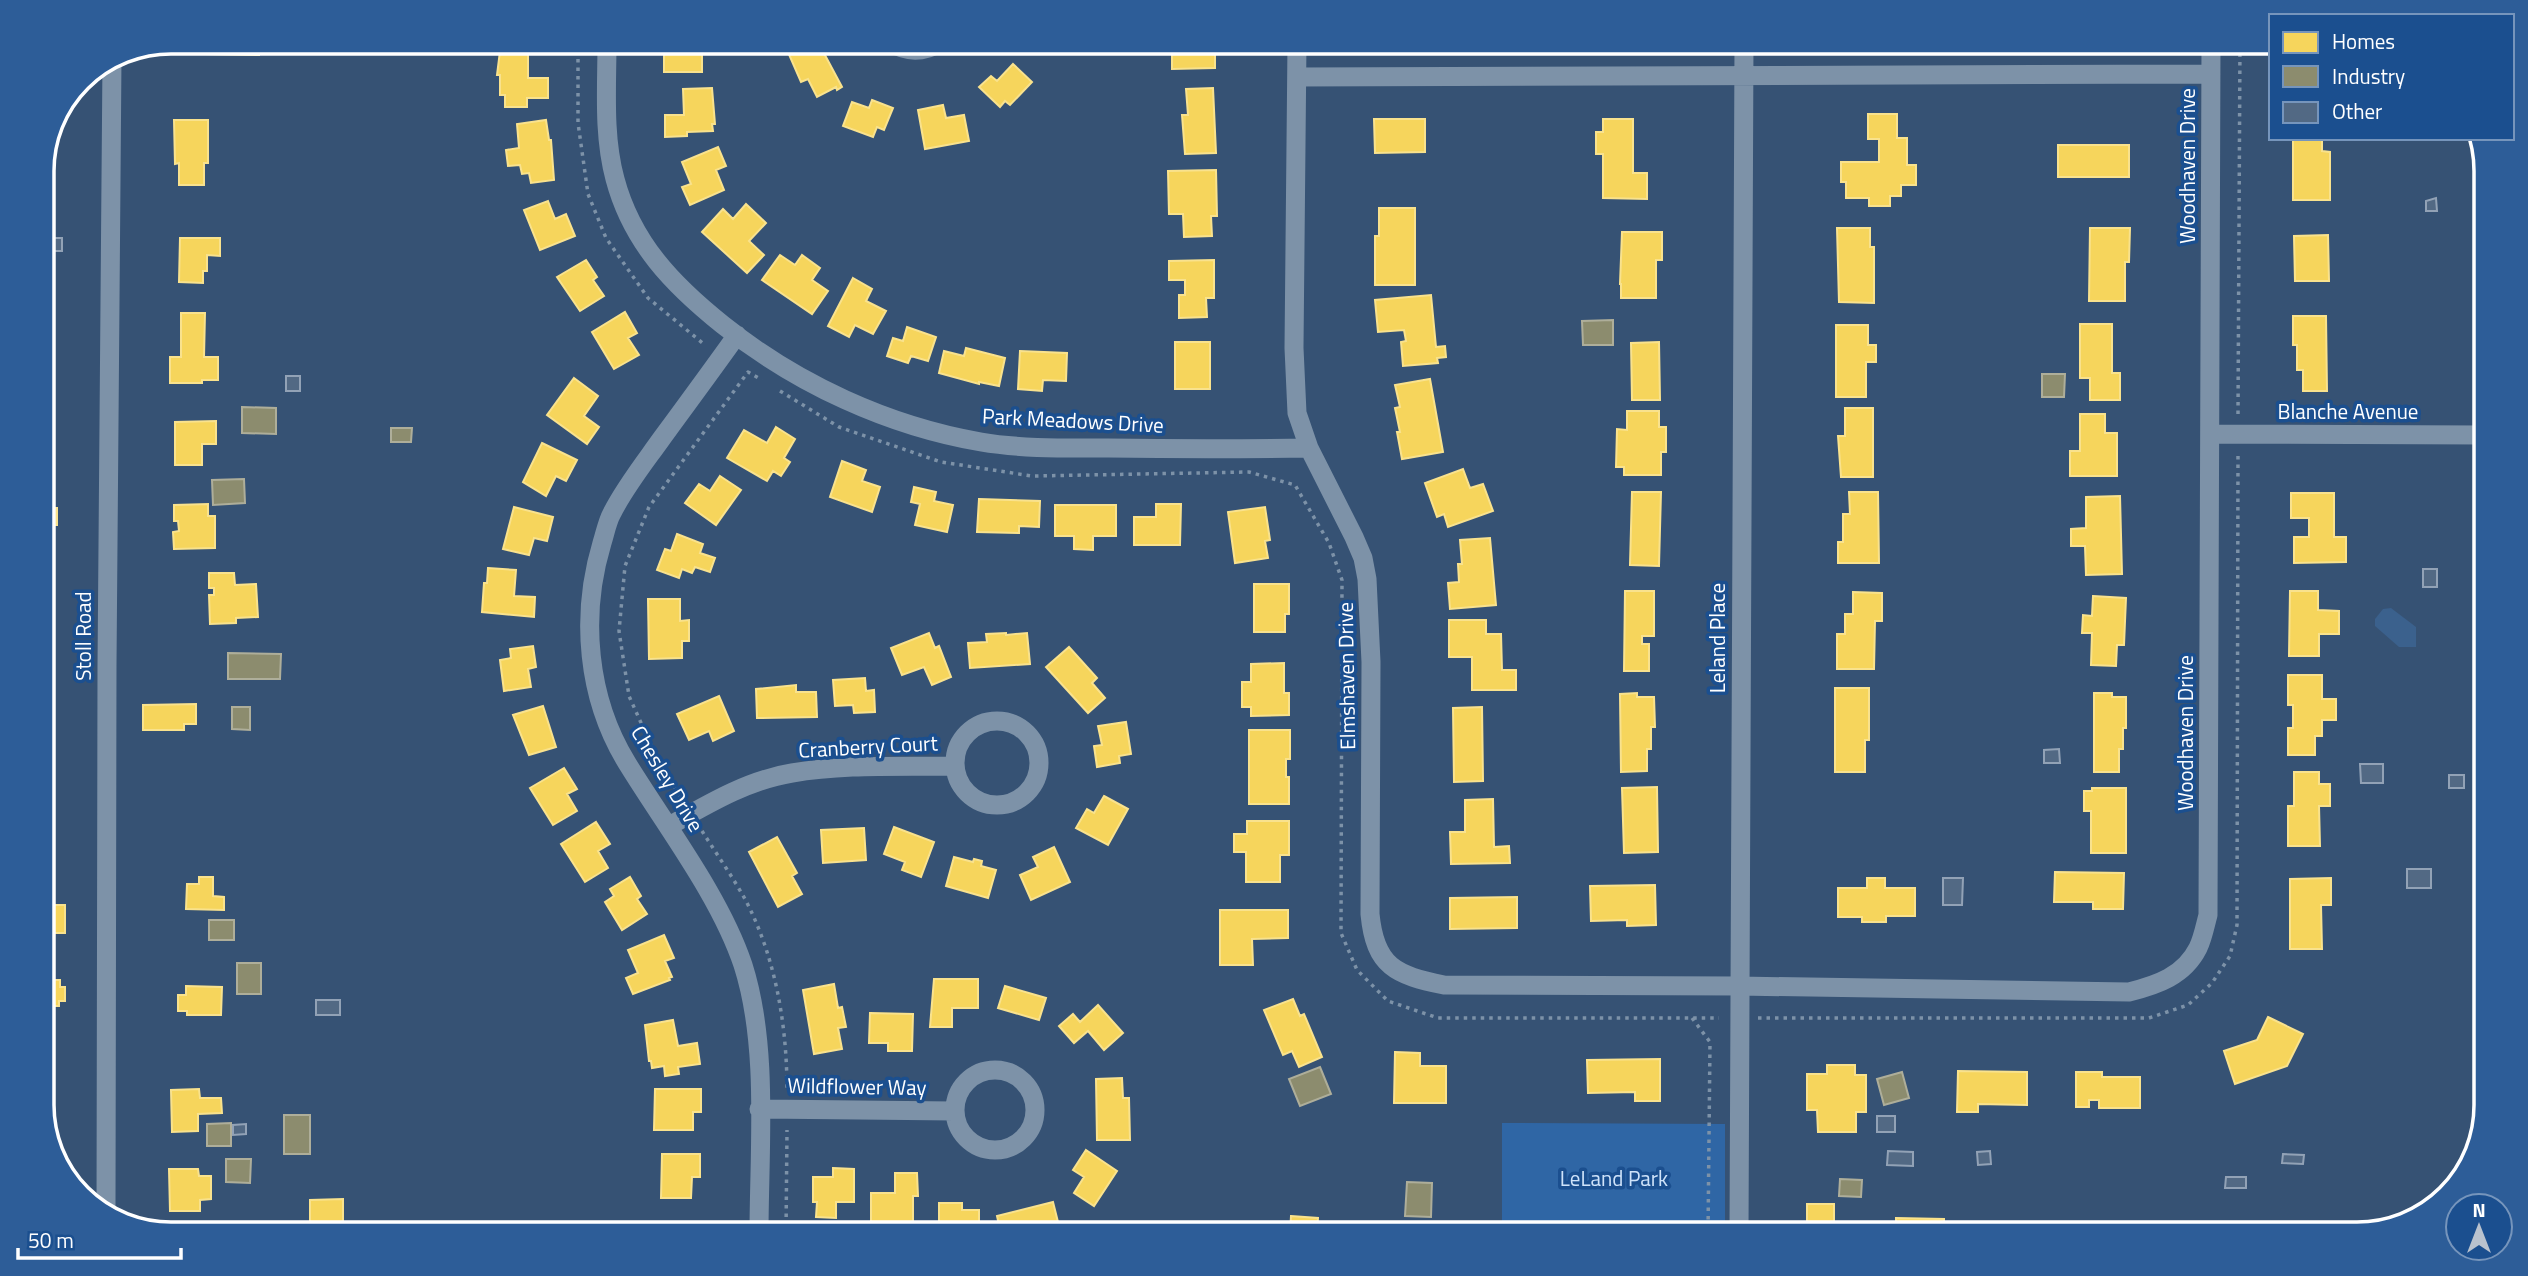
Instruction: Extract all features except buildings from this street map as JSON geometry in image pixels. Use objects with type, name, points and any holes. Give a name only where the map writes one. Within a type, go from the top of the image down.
[{"type":"street","name":"Park Meadows Drive","points":[[607,54],[608,146],[615,180],[637,233],[684,294],[737,335],[807,380],[905,424],[982,442],[1061,448],[1309,448]]},
{"type":"street","name":"Elmshaven Drive","points":[[1297,54],[1294,348],[1297,412],[1309,448],[1363,558],[1367,579],[1371,662],[1370,915],[1376,950],[1388,964],[1410,978],[1444,985],[1739,986]]},
{"type":"street","name":"Leland Place","points":[[1739,1222],[1744,54]]},
{"type":"street","name":"Woodhaven Drive","points":[[1739,986],[2129,992],[2156,985],[2181,970],[2198,948],[2208,915],[2211,54]]},
{"type":"street","name":"Stoll Road","points":[[106,1202],[107,666],[113,70]]},
{"type":"street","points":[[1297,77],[2211,74]]},
{"type":"street","name":"Chesley Drive","points":[[737,335],[643,464],[611,514],[595,567],[589,620],[592,668],[606,720],[625,761],[669,826],[720,914],[743,965],[758,1036],[759,1222]]},
{"type":"street","name":"Blanche Avenue","points":[[2211,434],[2474,435]]},
{"type":"street","name":"Cranberry Court","points":[[997,721],[1011,723],[1023,730],[1038,753],[1039,767],[1036,780],[1028,792],[1017,801],[989,805],[976,801],[965,792],[957,780],[954,766],[961,740],[977,726],[997,721]]},
{"type":"street","name":"Cranberry Court","points":[[669,826],[732,791],[791,773],[842,768],[954,766]]},
{"type":"street","name":"Wildflower Way","points":[[995,1070],[1020,1078],[1034,1100],[1035,1112],[1033,1125],[1026,1137],[1008,1148],[988,1150],[975,1146],[964,1137],[957,1125],[954,1111],[961,1087],[971,1077],[982,1071],[995,1070]]},
{"type":"street","name":"Wildflower Way","points":[[759,1109],[954,1111]]},
{"type":"path","points":[[786,1222],[787,1109],[783,1016],[767,950],[745,899],[659,763],[629,696],[619,631],[625,566],[649,507],[748,372],[839,427],[941,462],[1032,476],[1250,472],[1295,485],[1329,543],[1342,580],[1341,933],[1357,970],[1388,1001],[1438,1018],[2149,1018],[2188,1005],[2212,983],[2230,956],[2236,925],[2239,54]]},
{"type":"path","points":[[1692,1018],[1710,1042],[1708,1222]]},
{"type":"green space","name":"LeLand Park","points":[[1502,1123],[1725,1124],[1725,1222],[1502,1222]]},
{"type":"shaded area","points":[[2391,608],[2416,627],[2416,647],[2399,647],[2375,626],[2375,619],[2383,609]]}]
